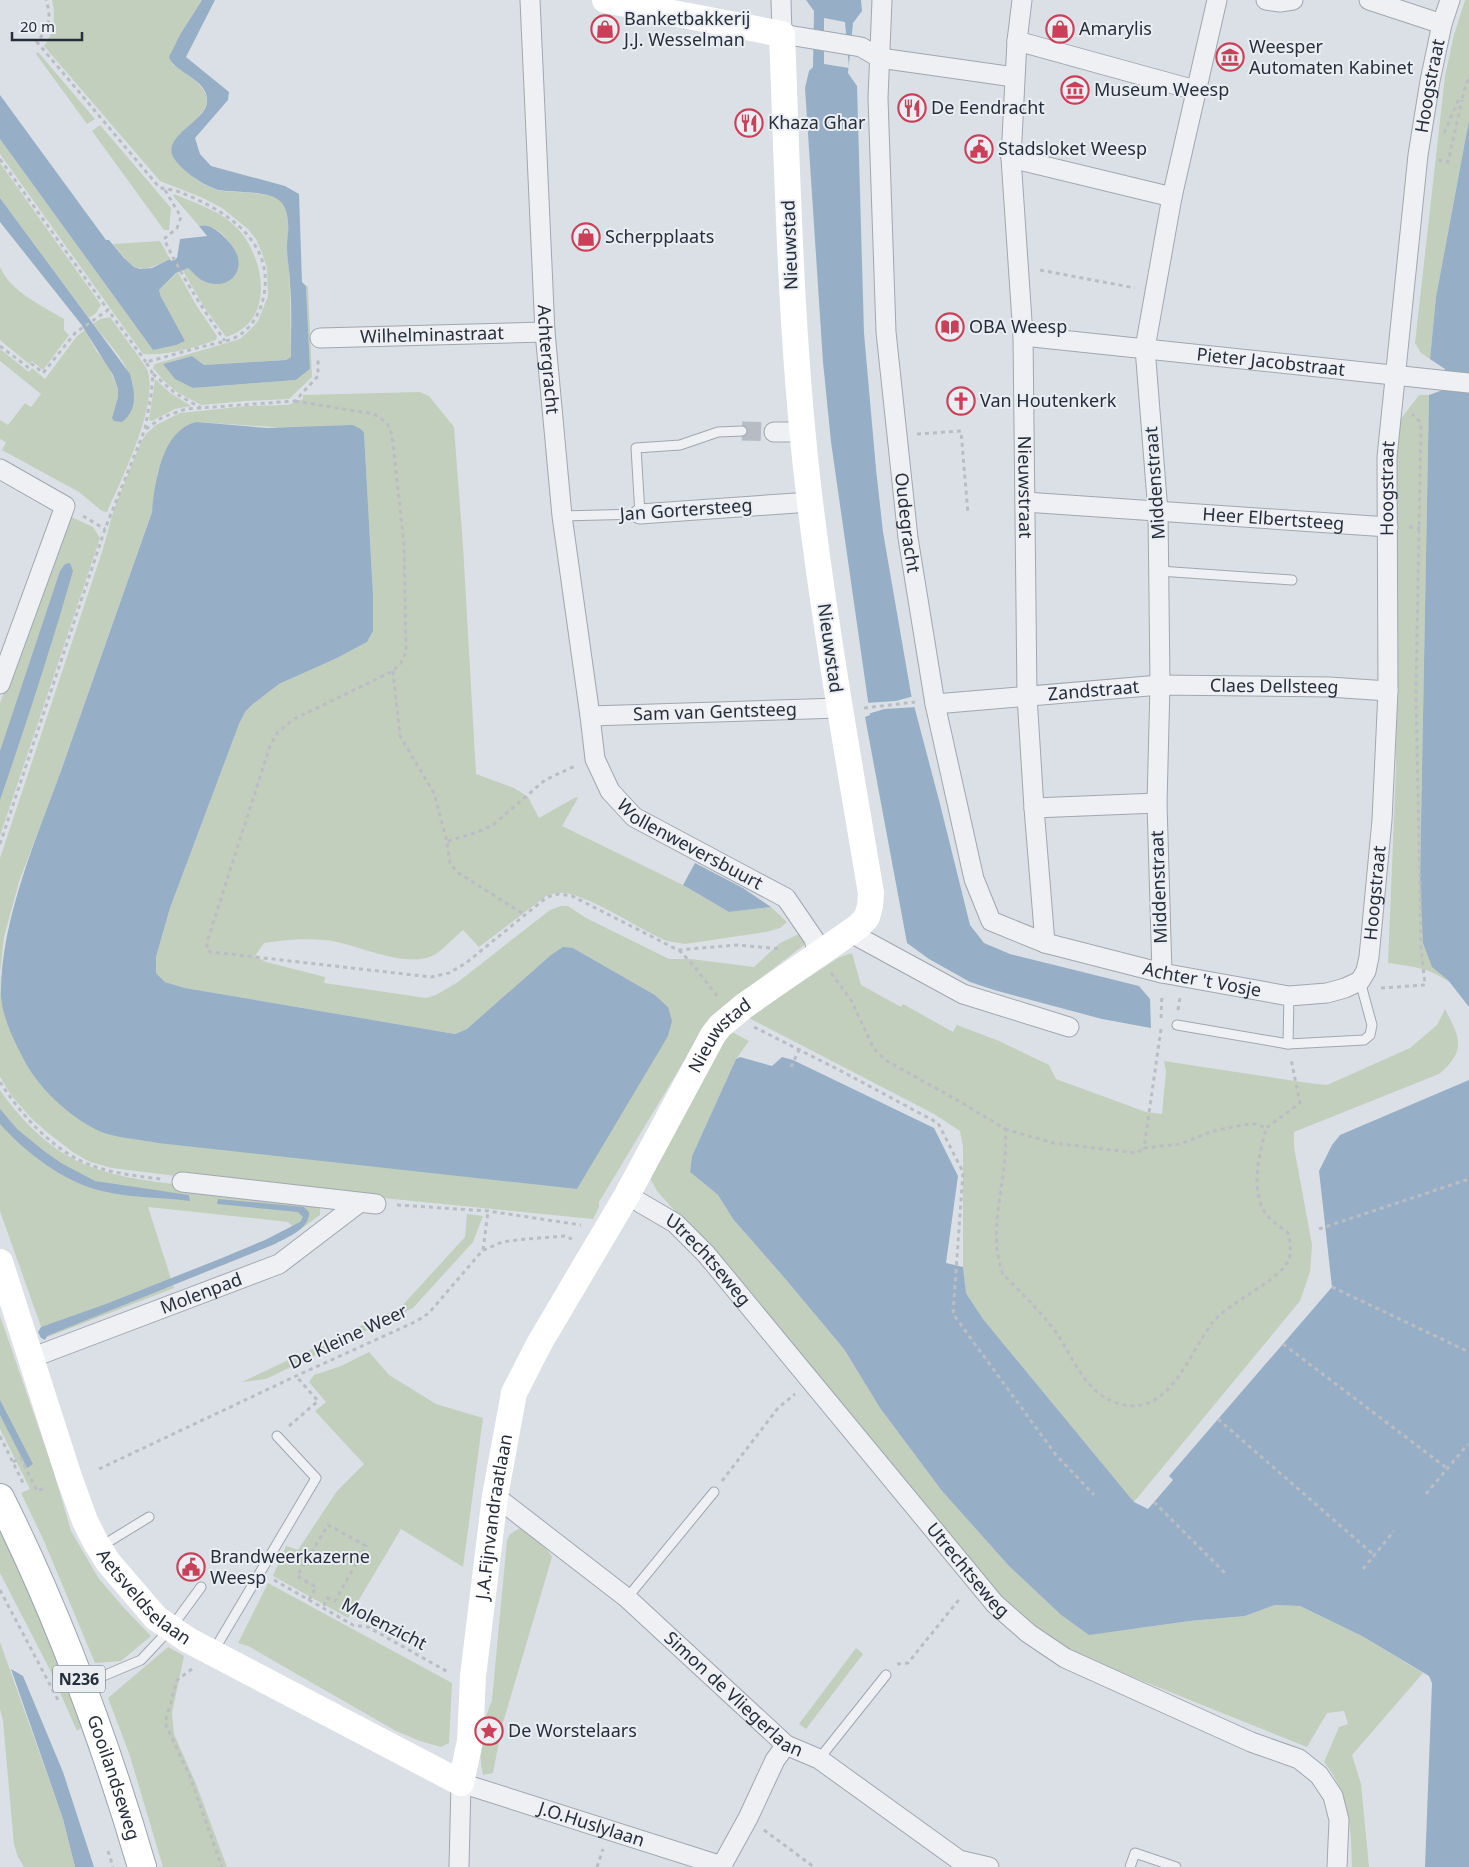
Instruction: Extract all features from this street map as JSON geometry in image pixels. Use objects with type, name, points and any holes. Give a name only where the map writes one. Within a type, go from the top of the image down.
[{"type":"main road","name":"Gooilandseweg","points":[[0,1498],[21,1539],[82,1685],[120,1791],[142,1867]]},
{"type":"street","name":"Achtergracht","points":[[530,0],[545,332],[562,516],[590,716]]},
{"type":"street","points":[[605,0],[809,39],[861,47],[880,58],[1014,77]]},
{"type":"street","name":"Nieuwstad","points":[[627,1195],[713,1035],[720,1026],[744,1006],[851,933],[867,917],[870,906],[871,893],[839,708],[810,502],[793,325],[782,0]]},
{"type":"street","name":"Oudegracht","points":[[882,0],[878,98],[886,332],[926,702],[974,879],[991,921],[1045,943]]},
{"type":"street","name":"Nieuwstraat","points":[[1022,0],[1014,77],[1011,158],[1024,336],[1027,696],[1045,943]]},
{"type":"street","name":"Middenstraat","points":[[1162,973],[1157,803],[1160,685],[1158,512],[1145,348],[1172,197],[1217,0]]},
{"type":"street","points":[[1266,0],[1280,2],[1293,0]]},
{"type":"street","points":[[1369,0],[1442,24]]},
{"type":"street","name":"Hoogstraat","points":[[1360,981],[1366,971],[1369,957],[1382,820],[1388,691],[1387,457],[1418,155],[1430,81],[1442,24],[1450,0]]},
{"type":"street","points":[[1017,41],[1195,90]]},
{"type":"street","points":[[1011,158],[1172,197]]},
{"type":"street","name":"Wilhelminastraat","points":[[320,338],[545,332]]},
{"type":"street","name":"Pieter Jacobstraat","points":[[1024,336],[1469,383]]},
{"type":"street","points":[[774,432],[804,432]]},
{"type":"street","points":[[0,469],[65,506],[0,684]]},
{"type":"street","name":"Jan Gortersteeg","points":[[640,514],[810,502]]},
{"type":"street","name":"Heer Elbertsteeg","points":[[1025,502],[1388,527]]},
{"type":"street","name":"Zandstraat","points":[[926,702],[1160,685]]},
{"type":"street","name":"Claes Dellsteeg","points":[[1160,685],[1329,687],[1388,691]]},
{"type":"street","name":"Sam van Gentsteeg","points":[[590,716],[839,708]]},
{"type":"street","name":"Wollenweversbuurt","points":[[590,716],[594,759],[610,791],[634,817],[786,898],[814,939],[818,956]]},
{"type":"street","points":[[1034,808],[1157,803]]},
{"type":"street","points":[[851,933],[963,994],[1070,1027]]},
{"type":"street","name":"Achter 't Vosje","points":[[1045,943],[1162,973],[1289,996],[1327,993],[1360,981]]},
{"type":"street","points":[[182,1182],[367,1204]]},
{"type":"street","name":"J.A.Fijnvandraatlaan","points":[[459,1867],[461,1782],[470,1741],[473,1676],[495,1496],[514,1393],[539,1344],[627,1195]]},
{"type":"street","name":"Utrechtseweg","points":[[627,1195],[675,1223],[706,1254],[975,1580],[996,1604],[1028,1634],[1065,1658],[1251,1742],[1299,1759],[1319,1775],[1333,1796],[1339,1820],[1338,1867]]},
{"type":"street","name":"Molenpad","points":[[31,1358],[279,1264],[367,1204]]},
{"type":"street","name":"Aetsveldselaan","points":[[0,1262],[85,1521],[99,1547],[130,1589],[156,1618],[188,1640],[461,1782]]},
{"type":"street","name":"Simon de Vliegerlaan","points":[[495,1496],[627,1598],[786,1745],[819,1759],[957,1863],[989,1867]]},
{"type":"street","points":[[722,1867],[748,1818],[775,1760],[786,1745]]},
{"type":"street","name":"J.O.Huslylaan","points":[[461,1782],[722,1867]]},
{"type":"lane","points":[[640,514],[636,448],[680,445],[718,432],[742,431]]},
{"type":"lane","name":"Jan Gortersteeg","points":[[562,516],[640,514]]},
{"type":"lane","points":[[1159,571],[1292,580]]},
{"type":"lane","points":[[1177,1025],[1288,1044],[1364,1040],[1370,1035],[1372,1025],[1360,981]]},
{"type":"lane","points":[[1288,1044],[1289,996]]},
{"type":"lane","points":[[212,1653],[316,1478],[276,1436]]},
{"type":"lane","points":[[627,1598],[714,1492]]},
{"type":"lane","points":[[99,1547],[149,1517]]},
{"type":"lane","points":[[82,1685],[141,1660],[171,1628],[201,1588]]},
{"type":"lane","points":[[819,1759],[886,1675]]},
{"type":"lane","points":[[1130,1867],[1135,1853],[1176,1867]]},
{"type":"path","points":[[46,0],[50,13],[46,30],[37,42],[159,187],[164,190],[182,217],[177,228],[164,239],[182,276],[225,341]]},
{"type":"path","points":[[1446,162],[1448,162],[1469,75]]},
{"type":"path","points":[[1418,155],[1437,150],[1458,101],[1462,99]]},
{"type":"path","points":[[0,159],[153,374],[175,393],[201,408]]},
{"type":"path","points":[[146,362],[225,341],[240,335],[253,322],[263,305],[265,271],[248,235],[231,218],[211,206],[175,190],[164,190]]},
{"type":"path","points":[[1018,266],[1155,292]]},
{"type":"path","points":[[0,346],[29,368],[32,364],[43,373],[75,333],[108,310]]},
{"type":"path","points":[[295,401],[318,376],[320,338]]},
{"type":"path","points":[[0,844],[105,528],[145,429],[153,374]]},
{"type":"path","points":[[145,429],[163,417],[186,409],[295,401],[374,414],[387,423],[392,435],[404,554],[406,652],[401,663],[393,671],[294,719],[278,732],[270,746],[219,902],[207,942],[208,950],[211,952],[431,977],[449,973],[466,963],[547,897],[559,894],[572,896],[678,950],[737,945],[771,947],[818,956],[851,1000],[874,1049],[887,1061],[1005,1129],[1053,1142],[1137,1153],[1144,1148],[1180,1144],[1212,1131],[1242,1125],[1256,1124],[1266,1128]]},
{"type":"path","points":[[1360,981],[1378,988],[1424,985],[1421,947],[1416,694],[1421,423],[1417,419]]},
{"type":"path","points":[[897,436],[961,431],[968,514]]},
{"type":"path","points":[[393,671],[400,736],[434,793],[447,842],[450,863],[457,872],[525,915]]},
{"type":"path","points":[[865,708],[926,702]]},
{"type":"path","points":[[448,841],[478,832],[494,824],[546,780],[559,772],[594,759]]},
{"type":"path","points":[[1161,1019],[1162,993],[1180,996],[1177,1025]]},
{"type":"path","points":[[1144,1148],[1161,1028]]},
{"type":"path","points":[[1005,1129],[1005,1169],[995,1238],[999,1263],[1003,1274],[1061,1339],[1088,1384],[1098,1393],[1113,1401],[1127,1405],[1144,1405],[1159,1398],[1180,1378],[1213,1322],[1226,1310],[1262,1285],[1284,1266],[1288,1260],[1291,1249],[1288,1233],[1274,1222],[1263,1209],[1259,1198],[1256,1166],[1266,1128],[1300,1103],[1288,1044]]},
{"type":"path","points":[[791,1067],[799,1050]]},
{"type":"path","points":[[845,1073],[938,1123],[963,1172],[953,1314],[1056,1454],[1094,1495]]},
{"type":"path","points":[[0,1082],[13,1103],[35,1127],[76,1158],[92,1166],[117,1173],[182,1182]]},
{"type":"path","points":[[1319,1229],[1469,1179]]},
{"type":"path","points":[[367,1204],[488,1211],[578,1223],[599,1243]]},
{"type":"path","points":[[482,1251],[488,1211]]},
{"type":"path","name":"De Kleine Weer","points":[[99,1470],[296,1376],[417,1321],[430,1312],[482,1251],[502,1242],[565,1236],[599,1243]]},
{"type":"path","points":[[1332,1287],[1469,1352]]},
{"type":"path","points":[[1284,1344],[1448,1469]]},
{"type":"path","points":[[276,1436],[318,1400],[296,1376]]},
{"type":"path","points":[[714,1492],[778,1408],[810,1380]]},
{"type":"path","points":[[1218,1419],[1374,1555]]},
{"type":"path","points":[[0,1436],[25,1488]]},
{"type":"path","points":[[1426,1494],[1468,1444]]},
{"type":"path","points":[[13,1462],[21,1458],[37,1491],[69,1477]]},
{"type":"path","points":[[1154,1502],[1225,1573]]},
{"type":"path","points":[[309,1600],[316,1587],[297,1576],[328,1525],[366,1546],[335,1601],[327,1598],[323,1608]]},
{"type":"path","points":[[1363,1569],[1394,1531]]},
{"type":"path","name":"Molenzicht","points":[[260,1572],[353,1625],[368,1627],[451,1674],[473,1676]]},
{"type":"path","points":[[886,1675],[894,1665],[908,1663],[975,1580]]},
{"type":"path","name":"Gooilandseweg","points":[[0,1590],[60,1708]]},
{"type":"path","points":[[212,1653],[177,1680],[165,1724],[190,1777],[222,1867]]},
{"type":"path","points":[[748,1818],[814,1867]]},
{"type":"path","name":"Gooilandseweg","points":[[108,1849],[113,1867]]},
{"type":"green space","points":[[52,0],[202,0],[181,33],[172,64],[198,83],[206,96],[207,104],[197,118],[176,139],[174,159],[194,178],[212,188],[268,195],[281,201],[284,206],[288,226],[291,357],[286,360],[204,365],[192,356],[163,364],[193,388],[296,380],[310,369],[306,286],[308,286],[312,377],[289,399],[201,405],[177,392],[153,368],[155,364],[240,339],[258,321],[268,296],[267,268],[256,239],[248,229],[222,208],[203,198],[160,181],[44,46],[53,24]]},
{"type":"green space","points":[[1465,0],[1469,0],[1469,120],[1436,297],[1430,359],[1421,353],[1415,343],[1445,76],[1454,35]]},
{"type":"green space","points":[[38,52],[95,119],[87,124],[36,54]]},
{"type":"green space","points":[[100,125],[171,208],[169,230],[164,230],[92,131]]},
{"type":"green space","points":[[0,139],[153,350],[161,297],[159,290],[178,272],[196,305],[217,336],[216,340],[180,351],[143,354],[0,154]]},
{"type":"green space","points":[[0,163],[101,305],[96,313],[89,318],[0,198]]},
{"type":"green space","points":[[174,194],[206,207],[229,220],[245,238],[253,253],[259,270],[261,287],[259,303],[253,317],[242,329],[226,337],[204,307],[182,269],[188,268],[205,282],[238,264],[235,253],[228,241],[218,231],[206,226],[199,226],[173,196]]},
{"type":"green space","points":[[160,241],[170,259],[144,269],[132,265],[113,244]]},
{"type":"green space","points":[[0,267],[11,284],[19,291],[64,319],[64,330],[69,335],[43,370],[32,361],[29,364],[0,340]]},
{"type":"green space","points":[[110,317],[146,367],[149,381],[149,399],[138,439],[107,512],[102,511],[79,492],[2,450],[6,442],[0,439],[0,420],[8,425],[25,403],[31,407],[41,394],[0,361],[0,349],[29,372],[32,368],[45,379],[77,336],[85,330],[97,352],[107,363],[118,389],[118,397],[112,418],[133,385],[122,360],[93,324],[100,319]]},
{"type":"green space","points":[[155,379],[169,392],[191,406],[175,409],[152,421],[149,420]]},
{"type":"green space","points":[[420,392],[429,396],[454,427],[476,774],[514,788],[528,797],[539,818],[576,797],[578,798],[562,826],[683,885],[729,912],[771,907],[787,922],[780,928],[766,932],[685,944],[667,941],[656,936],[586,899],[560,893],[546,896],[479,947],[463,930],[437,953],[422,959],[395,958],[337,942],[310,939],[264,943],[255,956],[266,962],[325,977],[324,983],[426,998],[436,995],[458,982],[550,910],[561,906],[568,906],[586,918],[669,959],[691,959],[754,967],[780,943],[799,934],[808,942],[720,1009],[704,1028],[599,1202],[599,1207],[593,1219],[233,1183],[112,1168],[90,1162],[74,1153],[48,1133],[31,1118],[11,1095],[0,1077],[0,973],[0,858],[103,549],[114,509],[141,442],[146,434],[156,425],[180,413],[247,406],[288,405],[303,399],[303,395]],"holes":[[[197,422],[364,433],[373,594],[373,631],[367,642],[337,658],[279,684],[245,712],[170,908],[156,957],[156,973],[165,982],[185,988],[455,1034],[467,1029],[573,948],[655,995],[668,1007],[577,1189],[384,1167],[1,997],[0,973],[4,937],[19,882],[58,779],[152,511],[158,471]]]},
{"type":"green space","points":[[1419,395],[1429,395],[1420,878],[1448,980],[1451,983],[1428,971],[1388,963],[1396,769],[1397,424]]},
{"type":"green space","points":[[67,515],[93,527],[100,538],[0,836],[0,703]]},
{"type":"green space","points":[[852,953],[861,985],[901,1007],[903,1004],[953,1032],[957,1025],[999,1041],[1049,1065],[1056,1079],[1146,1112],[1162,1114],[1166,1071],[1164,1061],[1327,1085],[1410,1048],[1437,1025],[1445,1009],[1454,1028],[1458,1043],[1454,1058],[1439,1074],[1294,1132],[1294,1147],[1312,1245],[1310,1272],[1300,1301],[1134,1502],[983,1319],[966,1293],[963,1267],[963,1147],[960,1131],[934,1114],[747,1017],[840,957]]},
{"type":"green space","points":[[730,1031],[749,1041],[736,1059],[692,1156],[690,1172],[718,1195],[733,1219],[844,1349],[880,1408],[942,1491],[1009,1566],[1060,1614],[1133,1629],[1245,1616],[1275,1605],[1300,1606],[1362,1636],[1423,1673],[1352,1755],[1361,1784],[1369,1867],[1352,1867],[1350,1825],[1344,1799],[1333,1774],[1324,1762],[1339,1727],[1348,1724],[1344,1711],[1327,1713],[1307,1747],[1088,1659],[1048,1638],[1000,1601],[733,1276],[657,1191],[650,1178]]},
{"type":"green space","points":[[0,1090],[22,1118],[49,1143],[68,1156],[96,1169],[141,1179],[314,1206],[320,1208],[320,1215],[298,1231],[288,1222],[148,1207],[174,1288],[45,1338],[0,1211]]},
{"type":"green space","points":[[467,1214],[483,1216],[473,1242],[413,1308],[266,1379],[242,1382],[401,1307],[465,1237]]},
{"type":"green space","points":[[0,1316],[54,1472],[71,1531],[99,1579],[151,1636],[121,1661],[95,1663],[44,1541],[21,1493],[30,1489],[0,1429]]},
{"type":"green space","points":[[369,1352],[389,1375],[436,1404],[483,1418],[463,1567],[401,1529],[348,1618],[273,1576],[286,1546],[298,1550],[337,1491],[364,1464],[315,1411],[326,1402],[309,1382],[314,1375],[341,1366]]},
{"type":"green space","points":[[0,1527],[52,1644],[81,1728],[77,1731],[50,1670],[0,1573]]},
{"type":"green space","points":[[520,1528],[542,1544],[552,1557],[502,1726],[493,1773],[483,1775],[480,1755],[482,1736],[492,1700],[507,1540],[510,1534]]},
{"type":"green space","points":[[268,1583],[452,1683],[449,1743],[441,1747],[396,1731],[248,1646],[238,1643]]},
{"type":"green space","points":[[0,1642],[63,1819],[75,1867],[24,1867],[14,1845],[3,1721],[0,1709]]},
{"type":"green space","points":[[168,1647],[184,1656],[172,1713],[174,1734],[196,1784],[227,1867],[163,1867],[129,1753],[108,1698]]},
{"type":"green space","points":[[856,1648],[863,1654],[806,1729],[799,1724]]},
{"type":"water","points":[[202,0],[215,0],[186,57],[229,92],[228,100],[195,138],[200,154],[211,166],[285,186],[299,194],[302,282],[306,286],[310,369],[296,380],[193,388],[175,379],[163,364],[192,356],[204,365],[286,360],[291,357],[288,226],[284,207],[276,198],[269,195],[219,190],[207,185],[184,169],[175,160],[171,152],[177,137],[205,109],[207,102],[203,88],[177,68],[169,57],[181,33]]},
{"type":"water","points":[[806,0],[861,0],[862,11],[853,23],[848,73],[857,86],[864,333],[883,532],[911,694],[970,925],[984,943],[1010,954],[1139,986],[1150,999],[1151,1028],[1102,1019],[970,982],[929,959],[907,943],[865,717],[870,715],[831,442],[823,362],[805,88],[809,71],[813,67],[814,11]]},
{"type":"water","points":[[0,95],[106,240],[109,240],[134,267],[140,269],[152,268],[170,259],[171,261],[177,258],[180,239],[207,236],[199,226],[211,227],[216,230],[234,249],[238,258],[237,271],[225,283],[212,284],[203,281],[188,268],[176,273],[159,290],[185,341],[153,350],[0,139]]},
{"type":"water","points":[[1469,120],[1469,1007],[1448,980],[1432,967],[1423,943],[1420,878],[1429,395],[1443,390],[1445,369],[1430,359],[1436,297]]},
{"type":"water","points":[[0,198],[130,374],[134,394],[133,406],[131,412],[122,422],[114,421],[112,418],[118,397],[118,389],[113,375],[81,324],[0,222]]},
{"type":"water","points":[[197,422],[267,428],[353,425],[362,430],[364,433],[373,594],[373,631],[367,642],[337,658],[279,684],[245,712],[170,908],[156,957],[156,973],[165,982],[185,988],[455,1034],[467,1029],[551,955],[563,947],[573,948],[655,995],[668,1007],[672,1021],[668,1036],[577,1189],[158,1143],[111,1135],[87,1125],[54,1100],[28,1068],[18,1049],[6,1020],[1,996],[2,967],[13,909],[31,851],[152,512],[155,486],[162,458],[176,435],[185,427]]},
{"type":"water","points":[[70,563],[73,571],[65,600],[0,800],[0,751],[60,571],[65,564]]},
{"type":"water","points":[[695,863],[743,888],[771,907],[729,912],[683,885]]},
{"type":"water","points":[[740,1057],[772,1066],[782,1057],[793,1060],[934,1128],[958,1176],[946,1263],[963,1267],[966,1293],[983,1319],[1134,1502],[1148,1509],[1173,1480],[1169,1476],[1332,1287],[1319,1171],[1332,1145],[1340,1135],[1469,1080],[1469,1867],[1425,1867],[1432,1683],[1429,1676],[1362,1636],[1300,1606],[1275,1605],[1245,1616],[1190,1621],[1089,1635],[1060,1614],[1009,1566],[942,1491],[880,1408],[844,1349],[733,1219],[718,1195],[690,1172],[692,1156],[736,1059]]},
{"type":"water","points":[[0,1109],[17,1129],[44,1151],[61,1163],[95,1181],[189,1195],[190,1201],[113,1193],[88,1187],[74,1181],[46,1165],[10,1135],[0,1124]]},
{"type":"water","points":[[218,1199],[304,1207],[309,1212],[308,1218],[306,1223],[297,1232],[275,1244],[47,1336],[45,1340],[41,1338],[38,1332],[41,1327],[106,1304],[265,1240],[300,1222],[303,1217],[298,1212],[217,1204]]},
{"type":"water","points":[[0,1400],[33,1464],[27,1468],[0,1415]]},
{"type":"water","points":[[11,1669],[23,1676],[63,1772],[94,1867],[75,1867],[63,1819]]},
{"type":"pier","points":[[824,18],[845,22],[849,68],[824,64]]},
{"type":"pier","points":[[914,696],[917,707],[884,709],[868,714],[866,703],[896,701]]},
{"type":"tunnel","points":[[742,431],[774,432]]},
{"type":"place","name":"Banketbakkerij J.J. Wesselman","points":[[605,29]]},
{"type":"place","name":"Amarylis","points":[[1060,29]]},
{"type":"place","name":"Weesper Automaten Kabinet","points":[[1230,57]]},
{"type":"place","name":"Museum Weesp","points":[[1075,90]]},
{"type":"place","name":"De Eendracht","points":[[912,108]]},
{"type":"place","name":"Khaza Ghar","points":[[749,123]]},
{"type":"place","name":"Stadsloket Weesp","points":[[979,149]]},
{"type":"place","name":"Scherpplaats","points":[[586,237]]},
{"type":"place","name":"OBA Weesp","points":[[950,327]]},
{"type":"place","name":"Van Houtenkerk","points":[[961,401]]},
{"type":"place","name":"Brandweerkazerne Weesp","points":[[191,1567]]},
{"type":"place","name":"De Worstelaars","points":[[489,1731]]}]
